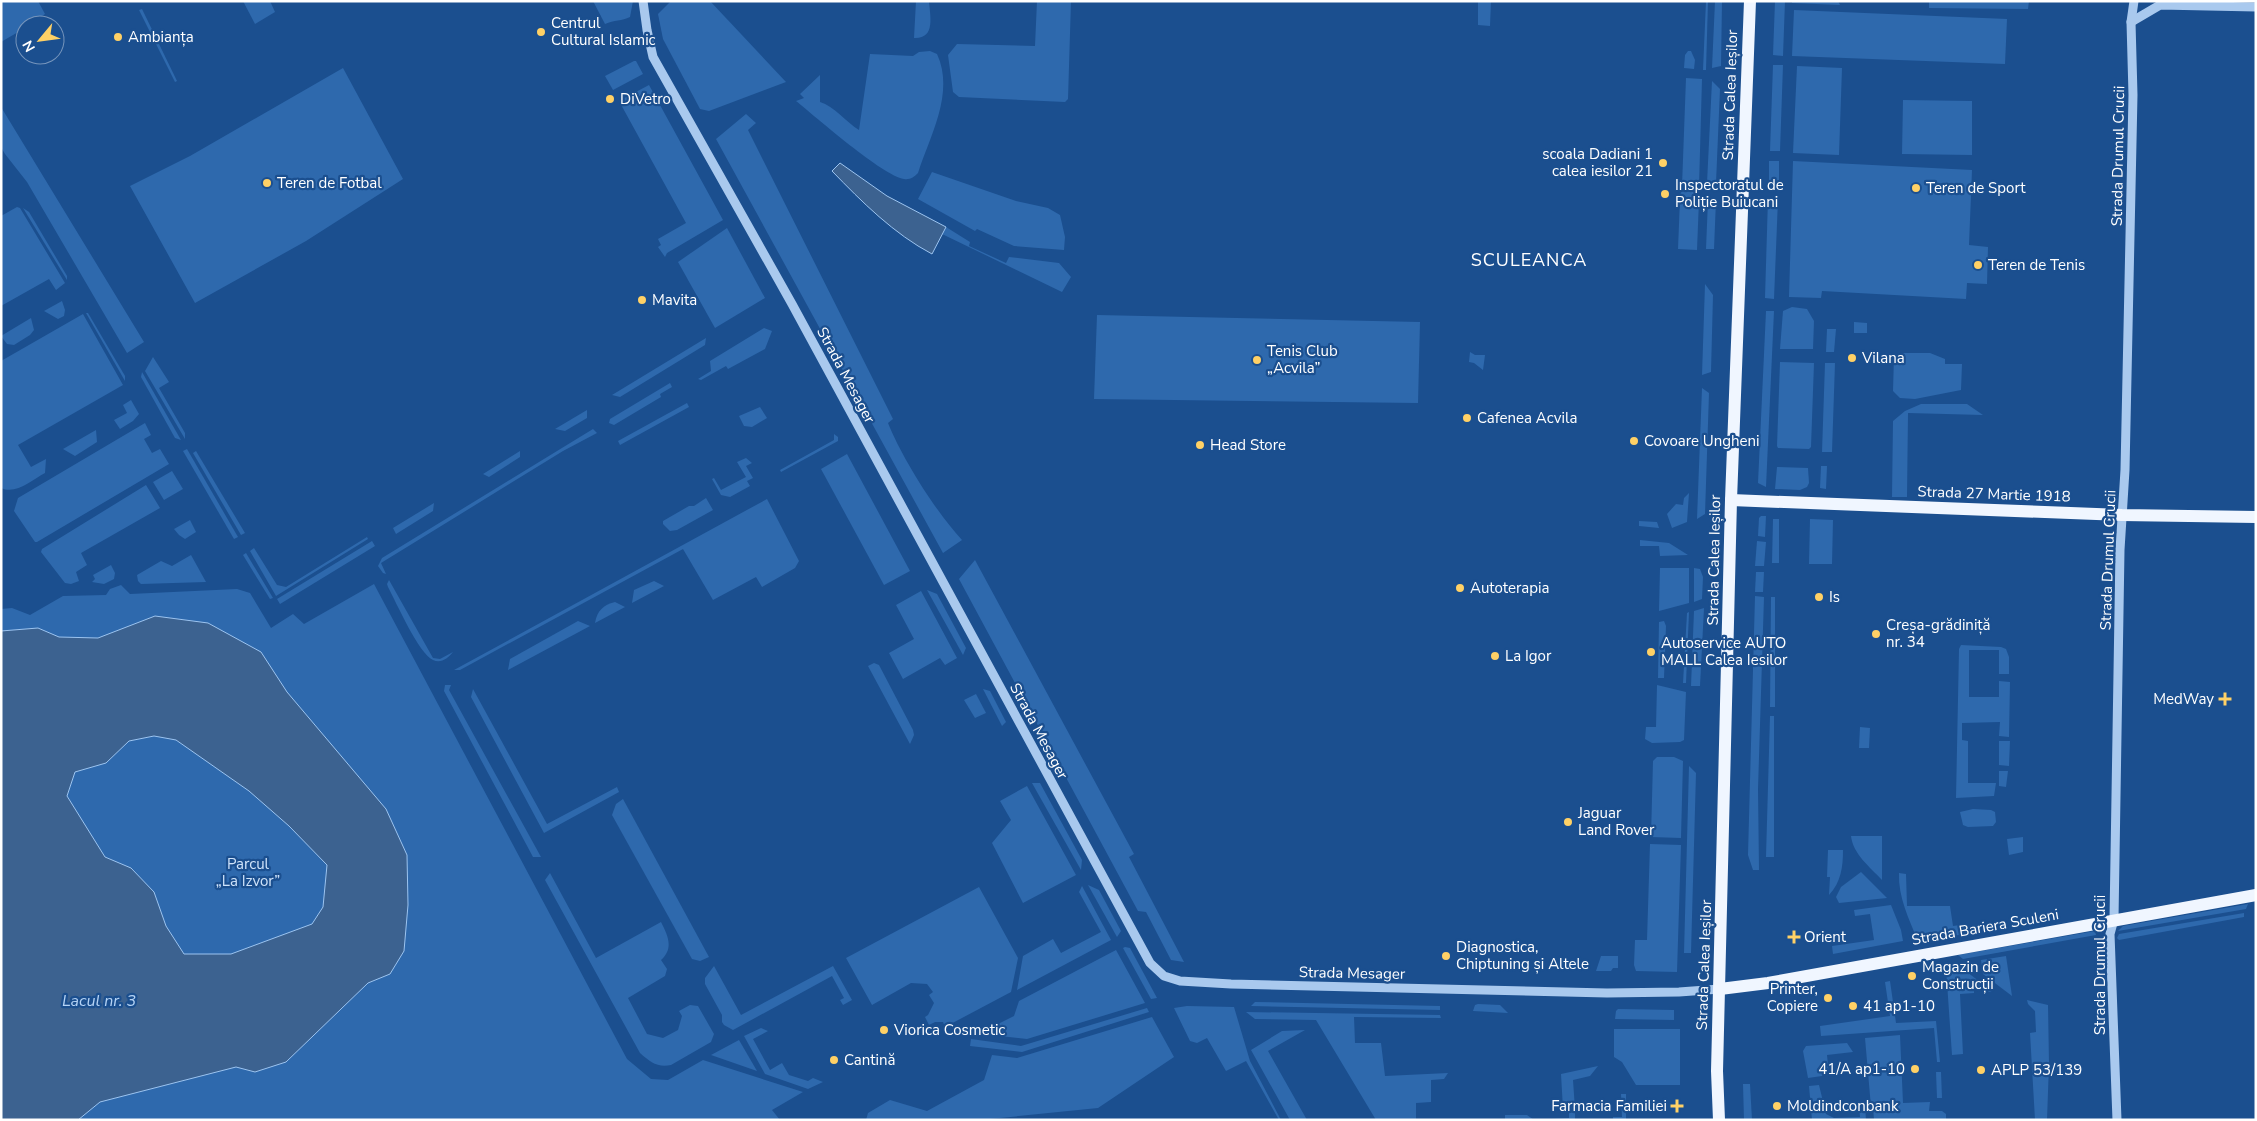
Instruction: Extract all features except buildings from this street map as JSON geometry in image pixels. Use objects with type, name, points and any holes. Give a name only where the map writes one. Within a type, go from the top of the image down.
[{"type":"main road","name":"Strada Calea Ieșilor","points":[[1719,1120],[1717,1071],[1731,500],[1750,1]]},
{"type":"main road","name":"Strada 27 Martie 1918","points":[[1731,500],[2122,515],[2256,517]]},
{"type":"main road","name":"Strada Bariera Sculeni","points":[[1720,989],[1768,983],[2114,919],[2256,895]]},
{"type":"street","name":"Strada Mesager","points":[[643,1],[653,56],[796,312],[1150,963],[1164,976],[1180,981],[1231,984],[1607,993],[1679,992],[1720,989]]},
{"type":"street","name":"Strada Drumul Crucii","points":[[2117,1120],[2110,934],[2114,919],[2133,95],[2131,22],[2134,1]]},
{"type":"street","points":[[2131,22],[2160,5],[2256,7]]},
{"type":"green space","points":[[1,1],[38,1],[45,14],[15,15],[15,34],[1,42]]},
{"type":"green space","points":[[243,1],[270,1],[275,12],[255,24]]},
{"type":"green space","points":[[593,1],[633,1],[630,17],[605,24]]},
{"type":"green space","points":[[671,1],[710,1],[786,82],[709,111],[700,109],[663,39],[658,14]]},
{"type":"green space","points":[[916,1],[929,1],[930,26],[926,35],[914,38]]},
{"type":"green space","points":[[1037,1],[1071,1],[1068,99],[1065,102],[959,97],[953,92],[948,55],[957,44],[1035,46]]},
{"type":"green space","points":[[1478,1],[1491,1],[1490,26],[1478,25]]},
{"type":"green space","points":[[1706,1],[1708,1],[1706,70],[1703,70]]},
{"type":"green space","points":[[1715,1],[1722,1],[1721,66],[1712,68]]},
{"type":"green space","points":[[1775,1],[1785,1],[1783,56],[1773,55]]},
{"type":"green space","points":[[1792,1],[1838,1],[1840,5],[1792,3]]},
{"type":"green space","points":[[1929,1],[2029,1],[2028,9],[1929,8]]},
{"type":"green space","points":[[142,9],[177,81],[175,82],[139,10]]},
{"type":"green space","points":[[1794,10],[2007,19],[2005,64],[1792,56]]},
{"type":"green space","points":[[930,51],[937,54],[942,69],[942,99],[939,114],[918,173],[910,179],[904,179],[881,168],[796,101],[804,98],[800,94],[820,75],[820,102],[830,107],[859,130],[870,54],[913,56],[919,52]]},
{"type":"green space","points":[[1688,51],[1691,51],[1695,60],[1694,69],[1684,68],[1685,55]]},
{"type":"green space","points":[[636,61],[643,74],[613,90],[605,76]]},
{"type":"green space","points":[[1773,65],[1783,65],[1780,151],[1770,151]]},
{"type":"green space","points":[[1797,66],[1842,68],[1839,155],[1793,153]]},
{"type":"green space","name":"Teren de Fotbal","points":[[343,68],[403,179],[306,241],[195,303],[130,186],[190,156]]},
{"type":"green space","points":[[1686,78],[1702,79],[1699,187],[1682,186]]},
{"type":"green space","points":[[1712,81],[1720,89],[1716,183],[1707,183]]},
{"type":"green space","points":[[649,85],[723,220],[667,253],[665,257],[658,247],[661,245],[658,239],[686,223],[619,101]]},
{"type":"green space","points":[[1903,100],[1972,101],[1972,155],[1902,154]]},
{"type":"green space","points":[[1,107],[144,342],[127,353],[27,182],[1,147]]},
{"type":"green space","points":[[746,114],[756,123],[748,130],[893,419],[888,423],[894,437],[931,500],[962,540],[943,553],[716,139]]},
{"type":"green space","points":[[1769,161],[1779,161],[1779,187],[1769,187]]},
{"type":"green space","points":[[1793,161],[1972,170],[1969,245],[1988,247],[1987,284],[1967,283],[1966,299],[1822,291],[1821,298],[1789,297]]},
{"type":"green space","points":[[932,172],[1016,201],[1048,208],[1060,215],[1065,237],[1064,250],[1014,246],[977,229],[975,231],[918,199]]},
{"type":"green space","points":[[1681,191],[1699,192],[1698,197],[1680,197]]},
{"type":"green space","points":[[1768,198],[1778,199],[1774,299],[1765,298]]},
{"type":"green space","points":[[1680,199],[1699,200],[1697,250],[1678,249]]},
{"type":"green space","points":[[1708,200],[1716,200],[1714,249],[1706,249]]},
{"type":"green space","points":[[17,207],[20,208],[65,283],[56,290],[49,279],[1,306],[1,216]]},
{"type":"green space","points":[[23,208],[29,212],[67,276],[67,280]]},
{"type":"green space","points":[[946,227],[970,242],[969,246],[1006,263],[1009,257],[1059,263],[1071,277],[1062,292],[942,234]]},
{"type":"green space","points":[[727,228],[765,298],[715,328],[678,262]]},
{"type":"green space","points":[[1705,284],[1713,295],[1711,372],[1702,375]]},
{"type":"green space","points":[[62,301],[65,310],[64,316],[58,319],[44,311]]},
{"type":"green space","points":[[1792,307],[1807,309],[1814,321],[1813,349],[1780,349],[1783,311]]},
{"type":"green space","points":[[1766,311],[1774,311],[1766,487],[1758,483]]},
{"type":"green space","points":[[86,313],[88,313],[125,376],[125,381]]},
{"type":"green space","points":[[83,314],[123,385],[18,445],[31,467],[46,459],[45,473],[18,488],[7,490],[1,488],[1,361]]},
{"type":"green space","name":"Tenis Club „Acvila”","points":[[1097,315],[1420,322],[1418,403],[1094,399]]},
{"type":"green space","points":[[31,318],[34,330],[30,335],[14,345],[7,344],[1,336]]},
{"type":"green space","points":[[1854,322],[1867,323],[1867,333],[1854,333]]},
{"type":"green space","points":[[764,328],[772,331],[765,349],[728,369],[726,366],[701,380],[698,379],[711,371],[710,361]]},
{"type":"green space","points":[[1827,329],[1836,329],[1834,352],[1826,352]]},
{"type":"green space","points":[[706,338],[705,345],[620,397],[612,395]]},
{"type":"green space","points":[[1470,352],[1475,355],[1485,355],[1483,370],[1474,363],[1469,362]]},
{"type":"green space","points":[[1901,353],[1930,353],[1945,359],[1945,364],[1962,364],[1961,390],[1915,399],[1900,398],[1893,391],[1894,356]]},
{"type":"green space","points":[[153,357],[169,382],[159,388],[185,433],[185,439],[145,371]]},
{"type":"green space","points":[[1780,362],[1814,363],[1811,447],[1809,449],[1778,448],[1777,446]]},
{"type":"green space","points":[[1825,363],[1835,363],[1832,452],[1822,452]]},
{"type":"green space","points":[[142,372],[181,440],[175,438],[141,377]]},
{"type":"green space","points":[[670,383],[672,387],[660,394],[661,397],[614,425],[609,423],[610,419]]},
{"type":"green space","points":[[1702,388],[1709,393],[1705,514],[1697,519]]},
{"type":"green space","points":[[131,400],[139,414],[133,421],[120,429],[114,420],[127,413],[123,405]]},
{"type":"green space","points":[[687,403],[689,407],[620,445],[618,441]]},
{"type":"green space","points":[[1921,404],[1967,404],[1983,415],[1908,413],[1907,497],[1892,497],[1893,421],[1905,411]]},
{"type":"green space","points":[[760,407],[767,418],[752,427],[744,426],[739,416]]},
{"type":"green space","points":[[587,410],[587,418],[565,431],[555,429]]},
{"type":"green space","points":[[145,423],[151,435],[144,439],[152,453],[160,449],[169,464],[35,542],[14,511],[18,498]]},
{"type":"green space","points":[[593,429],[597,433],[563,451],[381,563],[386,574],[378,566],[382,558]]},
{"type":"green space","points":[[96,430],[97,442],[75,456],[63,449]]},
{"type":"green space","points":[[834,434],[838,437],[838,441],[781,472],[780,470],[834,440]]},
{"type":"green space","points":[[187,449],[238,537],[234,539],[183,451]]},
{"type":"green space","points":[[196,451],[245,533],[241,535],[193,453]]},
{"type":"green space","points":[[520,451],[520,457],[489,477],[483,474]]},
{"type":"green space","points":[[847,454],[910,571],[884,585],[821,469]]},
{"type":"green space","points":[[746,458],[752,463],[746,466],[753,478],[747,481],[750,486],[730,497],[721,495],[712,479],[714,478],[721,490],[746,477],[737,462]]},
{"type":"green space","points":[[1821,466],[1827,466],[1826,489],[1820,488]]},
{"type":"green space","points":[[1777,467],[1808,468],[1809,483],[1807,487],[1800,490],[1775,489]]},
{"type":"green space","points":[[172,471],[183,489],[164,500],[153,482]]},
{"type":"green space","points":[[146,485],[160,508],[81,553],[87,565],[76,572],[79,581],[71,584],[65,583],[41,552],[42,549]]},
{"type":"green space","points":[[1689,493],[1687,522],[1672,528],[1667,514],[1676,504],[1683,505],[1684,498]]},
{"type":"green space","points":[[706,498],[713,510],[677,530],[670,531],[663,524],[663,521]]},
{"type":"green space","points":[[767,499],[799,561],[795,568],[762,587],[756,577],[713,600],[683,549],[460,670],[454,670]]},
{"type":"green space","points":[[434,503],[433,511],[396,534],[393,528]]},
{"type":"green space","points":[[1766,516],[1765,537],[1758,536],[1759,518]]},
{"type":"green space","points":[[1773,519],[1779,519],[1779,563],[1772,563]]},
{"type":"green space","points":[[1810,519],[1833,520],[1832,564],[1809,564]]},
{"type":"green space","points":[[190,520],[196,532],[185,539],[174,529]]},
{"type":"green space","points":[[1639,521],[1657,522],[1659,528],[1639,526]]},
{"type":"green space","points":[[367,537],[368,539],[276,596],[250,551],[254,548],[277,585],[286,587]]},
{"type":"green space","points":[[1640,540],[1669,543],[1688,555],[1660,556],[1659,546],[1640,546]]},
{"type":"green space","points":[[372,541],[375,546],[280,604],[277,599]]},
{"type":"green space","points":[[1757,541],[1766,542],[1764,566],[1755,566]]},
{"type":"green space","points":[[246,553],[273,598],[270,599],[243,555]]},
{"type":"green space","points":[[191,555],[206,582],[141,584],[138,581],[137,575],[161,561],[172,566]]},
{"type":"green space","points":[[975,560],[1134,854],[1129,857],[1184,962],[1171,960],[1146,912],[1138,911],[959,579]]},
{"type":"green space","points":[[111,565],[115,573],[114,579],[104,584],[92,582],[95,579],[93,575]]},
{"type":"green space","points":[[1660,568],[1689,568],[1689,603],[1659,611]]},
{"type":"green space","points":[[1694,568],[1700,569],[1703,577],[1702,599],[1694,602]]},
{"type":"green space","points":[[1756,572],[1764,572],[1763,592],[1755,592]]},
{"type":"green space","points":[[389,580],[433,658],[440,659],[453,652],[447,658],[442,661],[433,660],[421,648],[388,587]]},
{"type":"green space","points":[[654,581],[664,586],[632,603],[634,590]]},
{"type":"green space","name":"Parcul „La Izvor”","points":[[374,584],[627,1059],[651,1079],[668,1080],[703,1060],[803,1092],[772,1110],[780,1120],[1,1120],[1,609],[12,608],[30,615],[63,596],[106,595],[110,589],[121,585],[130,594],[237,589],[250,593],[271,628],[293,614],[304,624]]},
{"type":"green space","points":[[927,590],[937,594],[966,648],[963,655]]},
{"type":"green space","points":[[921,591],[957,658],[945,665],[940,658],[903,679],[889,653],[914,639],[896,605]]},
{"type":"green space","points":[[1755,596],[1764,597],[1758,789],[1759,870],[1753,870],[1748,855]]},
{"type":"green space","points":[[1771,597],[1775,597],[1775,707],[1770,707]]},
{"type":"green space","points":[[615,602],[625,607],[595,623],[601,609]]},
{"type":"green space","points":[[1704,608],[1700,686],[1691,686],[1694,611]]},
{"type":"green space","points":[[1689,612],[1686,683],[1683,683],[1687,613]]},
{"type":"green space","points":[[578,621],[590,626],[508,670],[510,659]]},
{"type":"green space","points":[[1664,621],[1666,626],[1664,678],[1658,678],[1659,622]]},
{"type":"green space","points":[[1961,645],[2001,647],[2006,649],[2009,657],[2009,674],[1999,674],[1999,650],[1969,650],[1969,697],[1999,697],[1999,681],[2010,682],[2009,737],[1999,736],[2000,722],[1962,723],[1962,740],[1968,741],[1968,783],[1996,783],[1994,796],[1956,798],[1959,649]]},
{"type":"green space","points":[[874,663],[879,665],[913,730],[914,735],[910,744],[868,666]]},
{"type":"green space","points":[[445,685],[451,685],[449,690],[541,857],[533,857],[444,691]]},
{"type":"green space","points":[[1657,685],[1686,692],[1684,740],[1680,742],[1652,743],[1645,739],[1646,727],[1656,727]]},
{"type":"green space","points":[[473,689],[547,824],[617,787],[619,792],[544,833],[471,697]]},
{"type":"green space","points":[[983,689],[990,691],[1006,722],[1002,726]]},
{"type":"green space","points":[[976,694],[986,713],[975,718],[964,700]]},
{"type":"green space","points":[[1770,716],[1774,716],[1774,857],[1766,857]]},
{"type":"green space","points":[[1860,727],[1870,728],[1869,748],[1859,748]]},
{"type":"green space","points":[[1999,741],[2010,741],[2009,766],[1999,765]]},
{"type":"green space","points":[[1657,757],[1674,757],[1683,761],[1681,838],[1651,837],[1653,761]]},
{"type":"green space","points":[[1689,766],[1696,773],[1691,953],[1684,953]]},
{"type":"green space","points":[[1999,771],[2008,771],[2006,787],[1999,786]]},
{"type":"green space","points":[[1032,783],[1040,783],[1082,860],[1081,870]]},
{"type":"green space","points":[[1027,786],[1076,875],[1023,903],[992,843],[1011,820],[1000,801]]},
{"type":"green space","points":[[623,799],[709,957],[700,961],[692,959],[612,815],[616,804]]},
{"type":"green space","points":[[1973,809],[1995,812],[1996,822],[1993,826],[1968,827],[1963,825],[1960,812]]},
{"type":"green space","points":[[1851,836],[1882,836],[1882,880],[1855,849]]},
{"type":"green space","points":[[2023,837],[2023,852],[2009,855],[2007,839]]},
{"type":"green space","points":[[1650,844],[1681,845],[1677,972],[1636,971],[1634,965],[1635,940],[1647,940]]},
{"type":"green space","points":[[1828,850],[1843,850],[1840,874],[1836,885],[1829,895],[1830,877],[1827,877]]},
{"type":"green space","points":[[1861,872],[1887,898],[1839,903],[1836,897],[1841,887]]},
{"type":"green space","points":[[550,873],[596,958],[661,922],[669,942],[667,951],[661,960],[667,969],[665,976],[628,998],[647,1034],[663,1038],[678,1030],[682,1016],[679,1011],[690,1005],[698,1006],[714,1034],[711,1042],[671,1065],[662,1066],[654,1064],[640,1053],[545,880]]},
{"type":"green space","points":[[1899,873],[1906,874],[1907,906],[1950,906],[1953,926],[1968,924],[1968,926],[1971,926],[1972,933],[1918,941],[1902,899]]},
{"type":"green space","points":[[1088,885],[1099,890],[1121,931],[1117,937]]},
{"type":"green space","points":[[1082,886],[1111,940],[1017,990],[1023,956],[1053,939],[1061,953],[1101,932],[1079,892]]},
{"type":"green space","points":[[979,887],[1018,958],[1011,992],[945,1027],[943,1022],[935,1022],[929,1025],[925,1017],[934,1003],[929,995],[933,992],[927,984],[911,983],[872,1005],[846,958]]},
{"type":"green space","points":[[2248,904],[2246,909],[2118,931],[2123,926]]},
{"type":"green space","points":[[1891,905],[1901,930],[1903,941],[1833,954],[1832,946],[1874,940],[1870,914],[1855,916],[1854,910]]},
{"type":"green space","points":[[2244,913],[2244,917],[2119,940],[2117,938],[2119,934]]},
{"type":"green space","points":[[2095,931],[2096,935],[1963,959],[1958,955]]},
{"type":"green space","points":[[1123,948],[1130,948],[1157,998],[1151,999]]},
{"type":"green space","points":[[1116,950],[1145,1003],[1027,1039],[972,1033],[973,1031],[982,1032],[1014,1016],[1019,1001]]},
{"type":"green space","points":[[1601,956],[1618,956],[1618,968],[1613,968],[1611,971],[1596,971]]},
{"type":"green space","points":[[2006,956],[2012,996],[1983,974],[1981,960]]},
{"type":"green space","points":[[714,966],[741,1015],[833,966],[852,1000],[843,1005],[840,1000],[844,998],[832,976],[733,1030],[722,1022],[722,1015],[705,984],[705,978]]},
{"type":"green space","points":[[1959,966],[1992,991],[1989,992],[1983,986],[1974,986],[1974,993],[1960,994],[1963,1054],[1952,1055],[1946,968]]},
{"type":"green space","points":[[1890,981],[1896,1023],[1936,1021],[1940,1062],[1937,1062],[1934,1028],[1821,1036],[1820,1026],[1890,1016],[1885,982]]},
{"type":"green space","points":[[2027,1000],[2048,1005],[2049,1064],[2047,1120],[2035,1120],[2030,1033],[2036,1032],[2035,1011],[2028,1004]]},
{"type":"green space","points":[[1255,1002],[1440,1006],[1440,1010],[1251,1006]]},
{"type":"green space","points":[[1475,1005],[1500,1005],[1508,1013],[1473,1011]]},
{"type":"green space","points":[[1187,1006],[1234,1007],[1250,1061],[1281,1120],[1279,1120],[1246,1061],[1226,1071],[1207,1038],[1197,1043],[1190,1041],[1174,1008]]},
{"type":"green space","points":[[1147,1008],[1149,1012],[1022,1052],[970,1046],[971,1039],[1021,1046]]},
{"type":"green space","points":[[1618,1009],[1674,1010],[1674,1020],[1615,1019]]},
{"type":"green space","points":[[1246,1012],[1440,1015],[1441,1018],[1354,1017],[1355,1043],[1381,1043],[1385,1076],[1448,1073],[1444,1079],[1431,1080],[1431,1102],[1416,1103],[1416,1120],[1376,1120],[1316,1020],[1255,1019]]},
{"type":"green space","points":[[1152,1017],[1174,1057],[1098,1108],[980,1120],[866,1120],[868,1113],[890,1100],[927,1111],[984,1080],[992,1055],[1017,1058]]},
{"type":"green space","points":[[761,1028],[768,1031],[753,1039],[770,1070],[782,1063],[789,1075],[808,1081],[813,1078],[823,1082],[808,1089],[765,1074],[744,1036]]},
{"type":"green space","points":[[1614,1029],[1680,1029],[1680,1085],[1636,1085],[1622,1062],[1614,1057]]},
{"type":"green space","points":[[1305,1030],[1268,1051],[1307,1120],[1290,1120],[1251,1050],[1282,1031]]},
{"type":"green space","points":[[1900,1035],[1903,1103],[1930,1102],[1929,1111],[1942,1111],[1946,1114],[1946,1120],[1874,1120],[1873,1107],[1871,1107],[1865,1038]]},
{"type":"green space","points":[[739,1040],[757,1071],[711,1055]]},
{"type":"green space","points":[[1847,1043],[1853,1052],[1827,1055],[1829,1075],[1808,1078],[1803,1051],[1806,1046]]},
{"type":"green space","points":[[1598,1066],[1590,1076],[1573,1080],[1575,1109],[1563,1109],[1561,1074]]},
{"type":"green space","points":[[1936,1072],[1941,1072],[1942,1098],[1937,1098]]},
{"type":"green space","points":[[1743,1084],[1750,1084],[1752,1120],[1744,1120]]},
{"type":"green space","points":[[1819,1085],[1826,1114],[1834,1118],[1860,1117],[1859,1107],[1865,1106],[1866,1120],[1812,1120],[1809,1086]]},
{"type":"green space","points":[[1621,1094],[1626,1094],[1626,1120],[1613,1120],[1613,1117],[1622,1117]]},
{"type":"green space","points":[[1575,1112],[1575,1120],[1534,1120],[1569,1118],[1569,1113]]},
{"type":"green space","points":[[1505,1115],[1527,1115],[1534,1120],[1505,1120]]},
{"type":"water","points":[[840,163],[887,196],[946,227],[932,254],[905,237],[879,217],[855,194],[832,171]]},
{"type":"water","name":"Lacul nr. 3","points":[[155,616],[208,623],[261,652],[287,692],[386,809],[407,855],[408,905],[404,951],[390,974],[368,983],[286,1062],[255,1072],[236,1067],[100,1102],[78,1120],[1,1120],[1,631],[38,628],[59,637],[98,638]],"holes":[[[154,736],[176,740],[249,791],[289,826],[327,865],[323,907],[312,924],[231,954],[184,954],[166,926],[154,892],[131,868],[105,857],[67,796],[75,772],[106,763],[129,741]]]},
{"type":"place","name":"Centrul Cultural Islamic","points":[[541,32]]},
{"type":"place","name":"Ambianța","points":[[118,37]]},
{"type":"place","name":"DiVetro","points":[[610,99]]},
{"type":"place","name":"scoala Dadiani 1 calea iesilor 21","points":[[1663,163]]},
{"type":"place","name":"Teren de Fotbal","points":[[267,183]]},
{"type":"place","name":"Teren de Sport","points":[[1916,188]]},
{"type":"place","name":"Inspectoratul de Poliție Buiucani","points":[[1665,194]]},
{"type":"place","name":"Teren de Tenis","points":[[1978,265]]},
{"type":"place","name":"Mavita","points":[[642,300]]},
{"type":"place","name":"Vilana","points":[[1852,358]]},
{"type":"place","name":"Tenis Club „Acvila”","points":[[1257,360]]},
{"type":"place","name":"Cafenea Acvila","points":[[1467,418]]},
{"type":"place","name":"Covoare Ungheni","points":[[1634,441]]},
{"type":"place","name":"Head Store","points":[[1200,445]]},
{"type":"place","name":"Autoterapia","points":[[1460,588]]},
{"type":"place","name":"Is","points":[[1819,597]]},
{"type":"place","name":"Creșa-grădiniță nr. 34","points":[[1876,634]]},
{"type":"place","name":"Autoservice AUTO MALL Calea Iesilor","points":[[1651,652]]},
{"type":"place","name":"La Igor","points":[[1495,656]]},
{"type":"place","name":"MedWay","points":[[2225,699]]},
{"type":"place","name":"Jaguar Land Rover","points":[[1568,822]]},
{"type":"place","name":"Orient","points":[[1794,937]]},
{"type":"place","name":"Diagnostica, Chiptuning și Altele","points":[[1446,956]]},
{"type":"place","name":"Magazin de Construcții","points":[[1912,976]]},
{"type":"place","name":"Printer, Copiere","points":[[1828,998]]},
{"type":"place","name":"41 ap1-10","points":[[1853,1006]]},
{"type":"place","name":"Viorica Cosmetic","points":[[884,1030]]},
{"type":"place","name":"Cantină","points":[[834,1060]]},
{"type":"place","name":"41/A ap1-10","points":[[1915,1069]]},
{"type":"place","name":"APLP 53/139","points":[[1981,1070]]},
{"type":"place","name":"Farmacia Familiei","points":[[1677,1106]]},
{"type":"place","name":"Moldindconbank","points":[[1777,1106]]},
{"type":"district","name":"SCULEANCA","points":[[1529,260]]}]
